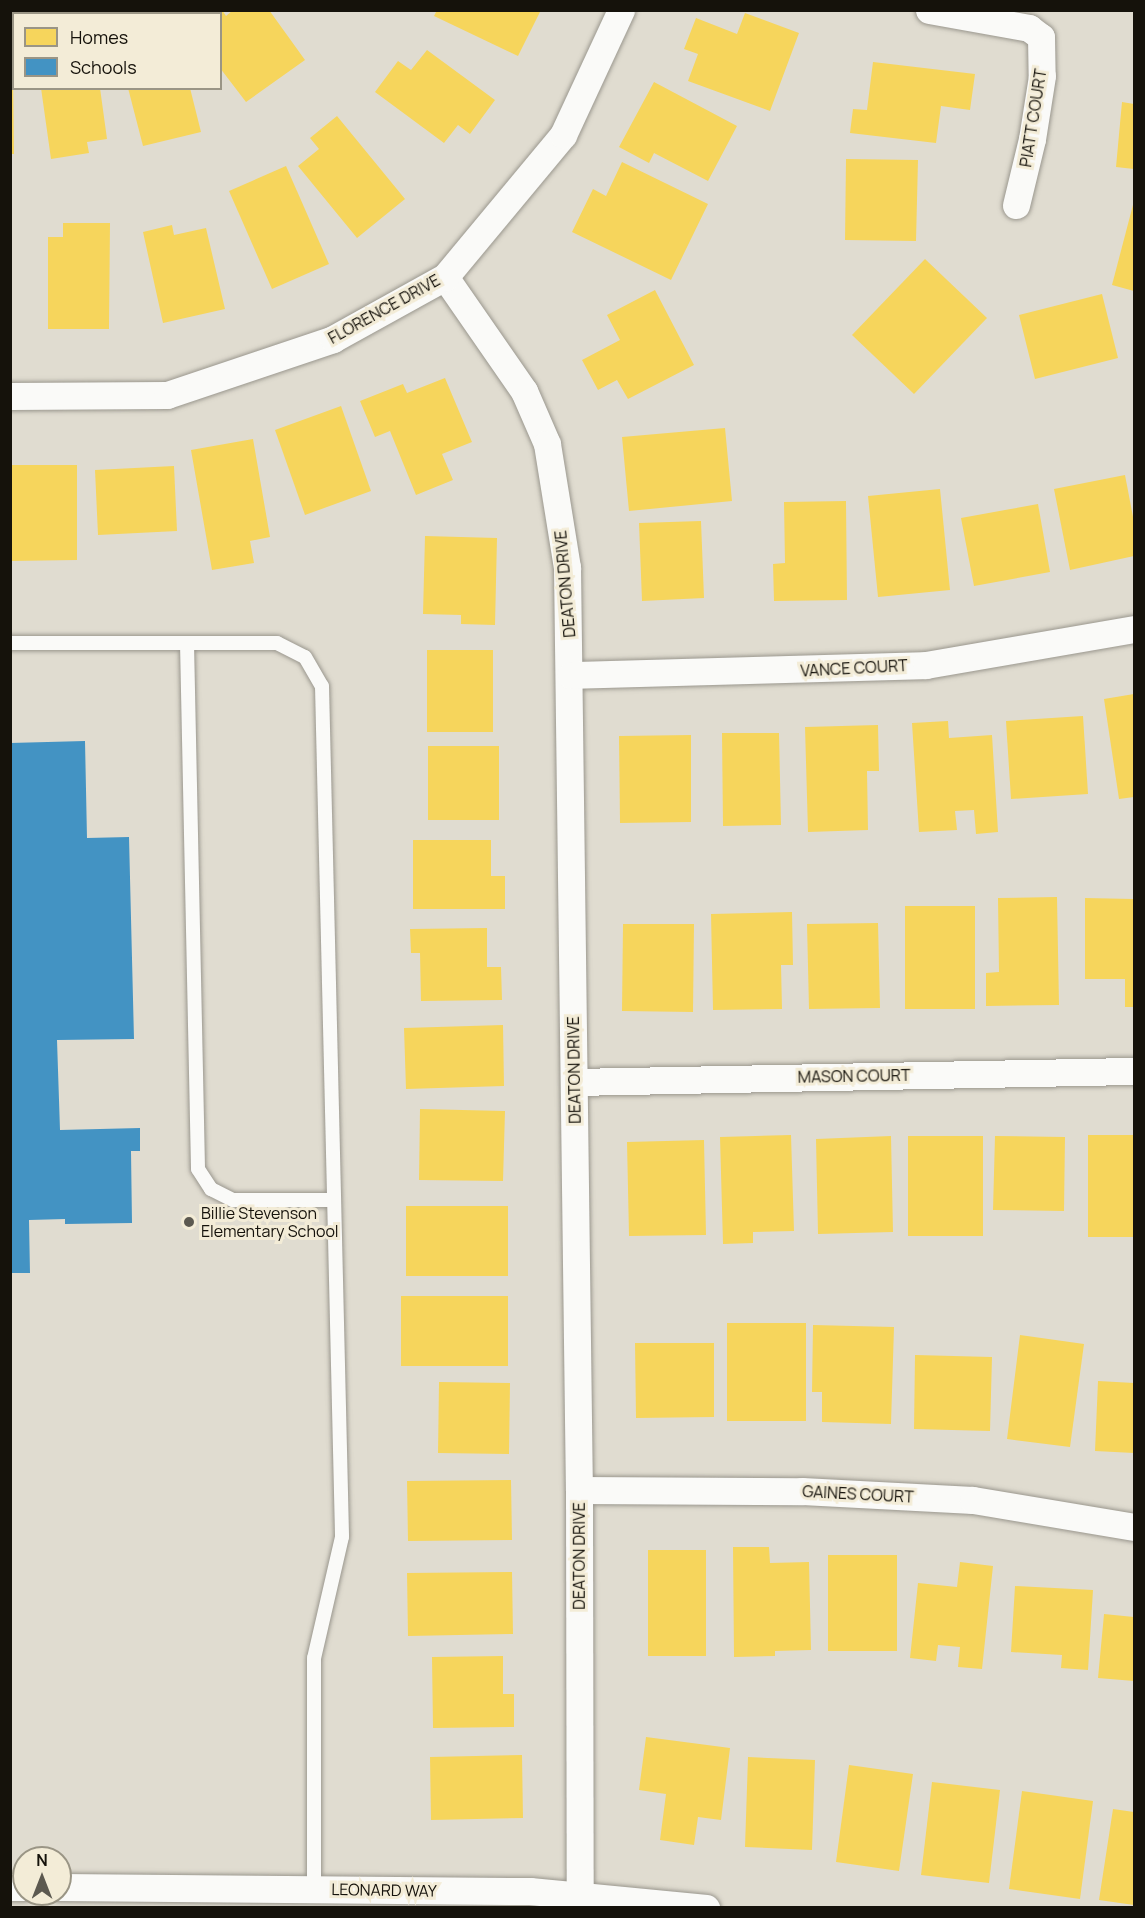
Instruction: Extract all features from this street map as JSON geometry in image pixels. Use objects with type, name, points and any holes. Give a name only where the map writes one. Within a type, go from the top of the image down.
[{"type":"street","name":"FLORENCE DRIVE","points":[[10,396],[167,395],[333,339],[445,277],[563,135],[621,10]]},
{"type":"street","name":"PIATT COURT","points":[[929,10],[1029,28],[1041,37],[1042,76],[1032,139],[1016,205]]},
{"type":"street","name":"DEATON DRIVE","points":[[445,277],[524,391],[547,444],[567,567],[571,675],[579,1490],[580,1894]]},
{"type":"street","name":"VANCE COURT","points":[[571,675],[926,665],[1134,629]]},
{"type":"street","name":"MASON COURT","points":[[574,1082],[1134,1071]]},
{"type":"street","name":"GAINES COURT","points":[[579,1490],[802,1491],[973,1500],[1134,1527]]},
{"type":"street","name":"LEONARD WAY","points":[[72,1887],[314,1888],[374,1899],[580,1894],[706,1908]]},
{"type":"lane","points":[[10,643],[277,643],[305,657],[322,686],[342,1537],[314,1658],[314,1888]]},
{"type":"lane","points":[[187,643],[198,1168],[211,1190],[233,1200],[333,1200]]},
{"type":"building: Homes","points":[[222,10],[226,16],[233,10],[269,10],[305,60],[246,102],[222,71],[222,12],[200,12]]},
{"type":"building: Homes","points":[[437,10],[541,10],[518,56],[434,16]]},
{"type":"building: Homes","points":[[745,13],[799,33],[770,111],[688,81],[698,54],[684,49],[696,18],[737,34]]},
{"type":"building: Homes","points":[[427,50],[495,100],[470,134],[458,125],[444,143],[375,92],[398,61],[411,70]]},
{"type":"building: Homes","points":[[873,62],[975,74],[970,110],[941,106],[936,143],[850,133],[853,109],[867,110]]},
{"type":"building: Homes","points":[[10,70],[12,70],[14,154],[10,154]]},
{"type":"building: Homes","points":[[654,82],[737,126],[708,181],[654,153],[649,163],[619,147]]},
{"type":"building: Homes","points":[[41,90],[100,90],[107,139],[87,142],[89,153],[51,159]]},
{"type":"building: Homes","points":[[129,90],[190,90],[201,132],[143,146]]},
{"type":"building: Homes","points":[[1122,102],[1134,104],[1134,169],[1116,167]]},
{"type":"building: Homes","points":[[337,116],[405,199],[357,238],[298,166],[319,149],[310,138]]},
{"type":"building: Homes","points":[[846,159],[918,160],[916,241],[845,240]]},
{"type":"building: Homes","points":[[622,162],[708,204],[671,280],[572,232],[593,189],[606,196]]},
{"type":"building: Homes","points":[[286,166],[329,264],[272,289],[229,191]]},
{"type":"building: Homes","points":[[1134,201],[1134,291],[1112,285]]},
{"type":"building: Homes","points":[[63,223],[110,223],[109,329],[48,329],[48,237],[63,237]]},
{"type":"building: Homes","points":[[172,225],[174,235],[206,228],[225,309],[163,323],[143,232]]},
{"type":"building: Homes","points":[[925,259],[987,318],[914,394],[852,335]]},
{"type":"building: Homes","points":[[655,290],[694,365],[628,399],[617,380],[598,390],[582,360],[620,340],[607,315]]},
{"type":"building: Homes","points":[[1102,294],[1118,358],[1035,379],[1019,315]]},
{"type":"building: Homes","points":[[445,378],[472,442],[442,454],[453,480],[416,495],[390,431],[375,437],[360,401],[403,384],[407,393]]},
{"type":"building: Homes","points":[[341,406],[371,491],[305,515],[275,430]]},
{"type":"building: Homes","points":[[725,428],[732,501],[629,511],[622,437]]},
{"type":"building: Homes","points":[[253,439],[270,537],[250,541],[254,563],[212,570],[191,450]]},
{"type":"building: Homes","points":[[10,465],[77,465],[77,560],[10,561]]},
{"type":"building: Homes","points":[[174,466],[177,531],[98,535],[95,470]]},
{"type":"building: Homes","points":[[1125,475],[1134,522],[1134,556],[1070,570],[1054,489]]},
{"type":"building: Homes","points":[[940,489],[950,590],[878,597],[868,496]]},
{"type":"building: Homes","points":[[846,501],[847,600],[774,601],[773,564],[785,563],[784,502]]},
{"type":"building: Homes","points":[[1038,504],[1050,572],[974,586],[961,518]]},
{"type":"building: Homes","points":[[701,521],[704,598],[642,601],[639,523]]},
{"type":"building: Homes","points":[[425,536],[497,538],[495,625],[461,624],[461,615],[423,614]]},
{"type":"building: Homes","points":[[427,650],[493,650],[493,732],[427,732]]},
{"type":"building: Homes","points":[[1134,694],[1134,797],[1119,799],[1104,699]]},
{"type":"building: Homes","points":[[1083,716],[1088,794],[1011,799],[1006,721]]},
{"type":"building: Homes","points":[[948,721],[949,738],[992,735],[998,832],[976,834],[974,810],[955,811],[957,830],[919,832],[912,723]]},
{"type":"building: Homes","points":[[878,725],[879,771],[867,771],[868,830],[808,832],[805,727]]},
{"type":"building: Homes","points":[[722,733],[779,733],[781,825],[723,826]]},
{"type":"building: Homes","points":[[691,735],[691,822],[620,823],[619,736]]},
{"type":"building: Homes","points":[[428,746],[499,746],[499,820],[428,820]]},
{"type":"building: Homes","points":[[413,840],[491,840],[491,876],[505,876],[505,909],[413,909]]},
{"type":"building: Homes","points":[[1057,897],[1059,1005],[986,1006],[986,973],[999,972],[998,898]]},
{"type":"building: Homes","points":[[1085,898],[1134,899],[1134,1007],[1125,1007],[1125,979],[1085,979]]},
{"type":"building: Homes","points":[[905,906],[975,906],[975,1009],[905,1009]]},
{"type":"building: Homes","points":[[792,912],[793,965],[781,965],[782,1009],[713,1010],[711,914]]},
{"type":"building: Homes","points":[[878,923],[880,1008],[809,1009],[807,924]]},
{"type":"building: Homes","points":[[623,924],[694,924],[693,1012],[622,1011]]},
{"type":"building: Homes","points":[[487,928],[487,967],[501,967],[502,1000],[421,1001],[420,953],[411,953],[410,929]]},
{"type":"building: Homes","points":[[503,1025],[504,1086],[406,1089],[404,1028]]},
{"type":"building: Homes","points":[[420,1109],[505,1111],[503,1181],[419,1180]]},
{"type":"building: Homes","points":[[791,1135],[794,1231],[753,1232],[753,1243],[723,1244],[720,1137]]},
{"type":"building: Homes","points":[[1088,1135],[1134,1135],[1134,1237],[1088,1237]]},
{"type":"building: Homes","points":[[891,1136],[893,1232],[818,1234],[816,1139]]},
{"type":"building: Homes","points":[[908,1136],[983,1136],[983,1236],[908,1236]]},
{"type":"building: Homes","points":[[995,1136],[1065,1137],[1064,1211],[993,1210]]},
{"type":"building: Homes","points":[[704,1140],[706,1235],[629,1236],[627,1142]]},
{"type":"building: Homes","points":[[406,1206],[508,1206],[508,1276],[406,1276]]},
{"type":"building: Homes","points":[[401,1296],[508,1296],[508,1366],[401,1366]]},
{"type":"building: Homes","points":[[727,1323],[806,1323],[806,1421],[727,1421]]},
{"type":"building: Homes","points":[[813,1325],[894,1327],[891,1424],[822,1422],[822,1392],[812,1392]]},
{"type":"building: Homes","points":[[1020,1335],[1084,1344],[1070,1447],[1007,1439]]},
{"type":"building: Homes","points":[[635,1343],[714,1343],[714,1417],[636,1418]]},
{"type":"building: Homes","points":[[915,1355],[992,1357],[990,1431],[914,1429]]},
{"type":"building: Homes","points":[[1098,1381],[1134,1383],[1134,1453],[1095,1451]]},
{"type":"building: Homes","points":[[439,1382],[510,1383],[509,1454],[438,1453]]},
{"type":"building: Homes","points":[[511,1480],[512,1540],[408,1541],[407,1481]]},
{"type":"building: Homes","points":[[733,1547],[769,1547],[770,1563],[809,1562],[811,1650],[775,1651],[775,1656],[734,1657]]},
{"type":"building: Homes","points":[[648,1550],[706,1550],[706,1656],[648,1656]]},
{"type":"building: Homes","points":[[828,1555],[897,1555],[897,1651],[828,1651]]},
{"type":"building: Homes","points":[[960,1562],[993,1566],[982,1669],[958,1667],[960,1647],[938,1645],[936,1661],[910,1658],[918,1583],[957,1587]]},
{"type":"building: Homes","points":[[512,1572],[513,1634],[408,1636],[407,1573]]},
{"type":"building: Homes","points":[[1015,1586],[1093,1590],[1088,1670],[1061,1668],[1062,1655],[1011,1652]]},
{"type":"building: Homes","points":[[1104,1614],[1134,1617],[1134,1681],[1098,1678]]},
{"type":"building: Homes","points":[[503,1656],[503,1694],[514,1694],[514,1727],[433,1728],[432,1657]]},
{"type":"building: Homes","points":[[646,1737],[730,1748],[721,1820],[698,1817],[694,1845],[660,1840],[666,1794],[639,1790]]},
{"type":"building: Homes","points":[[522,1755],[523,1818],[431,1820],[430,1757]]},
{"type":"building: Homes","points":[[748,1757],[815,1760],[812,1850],[745,1847]]},
{"type":"building: Homes","points":[[849,1765],[913,1774],[899,1871],[836,1862]]},
{"type":"building: Homes","points":[[932,1782],[1000,1790],[989,1883],[921,1875]]},
{"type":"building: Homes","points":[[1022,1791],[1093,1801],[1080,1899],[1009,1889]]},
{"type":"building: Homes","points":[[1113,1809],[1134,1812],[1134,1905],[1099,1900]]},
{"type":"building: Schools","points":[[85,741],[87,838],[129,837],[134,1039],[57,1040],[60,1130],[140,1128],[140,1151],[131,1151],[132,1223],[65,1224],[65,1219],[29,1220],[30,1273],[10,1273],[10,743]]},
{"type":"place","name":"Billie Stevenson Elementary School","points":[[189,1222]]}]
